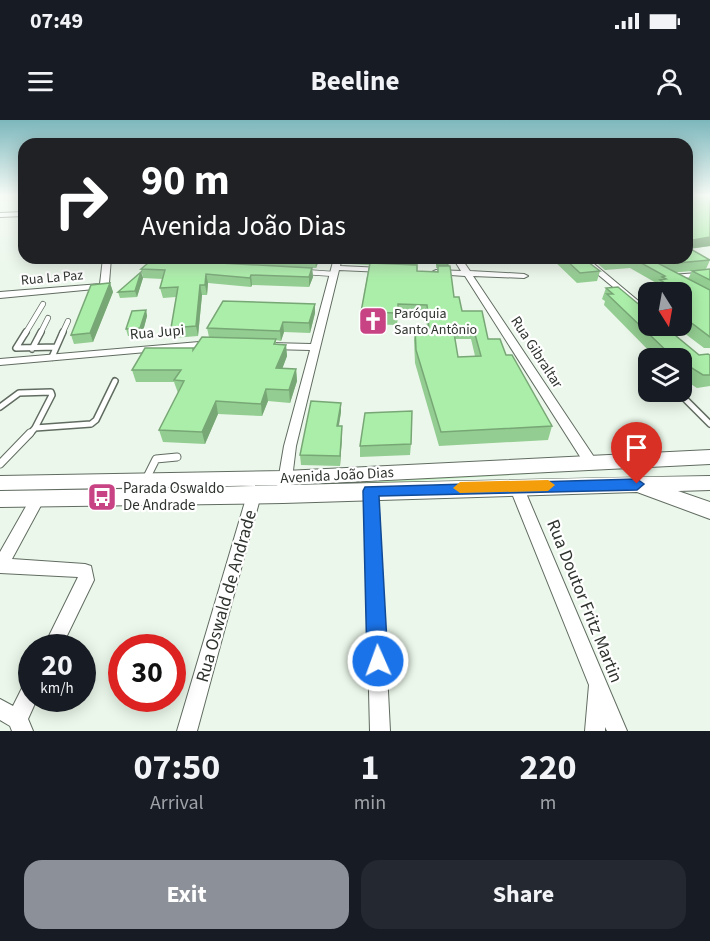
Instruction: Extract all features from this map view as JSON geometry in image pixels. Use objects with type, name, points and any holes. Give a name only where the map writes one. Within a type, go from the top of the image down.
[{"type":"main road","name":"Avenida João Dias","points":[[0,499],[254,495],[284,487],[591,462],[710,457]]},
{"type":"main road","points":[[591,462],[637,484],[710,511]]},
{"type":"main road","name":"Avenida João Dias","points":[[0,483],[146,481],[371,491],[710,483]]},
{"type":"street","name":"Rua La Paz","points":[[0,295],[94,287],[105,283],[107,264]]},
{"type":"street","name":"Rua Gibraltar","points":[[461,264],[591,462]]},
{"type":"street","points":[[589,264],[638,305]]},
{"type":"street","points":[[284,487],[290,446],[336,267],[395,270]]},
{"type":"street","points":[[431,272],[524,276]]},
{"type":"street","points":[[663,272],[682,282]]},
{"type":"street","points":[[672,277],[710,274]]},
{"type":"street","name":"Rua Jupi","points":[[0,362],[54,352],[217,344]]},
{"type":"street","points":[[262,345],[316,348]]},
{"type":"street","name":"Rua Doutor Fritz Martin","points":[[516,486],[617,731]]},
{"type":"street","points":[[371,491],[380,731]]},
{"type":"street","name":"Rua Oswald de Andrade","points":[[187,731],[254,495]]},
{"type":"street","points":[[38,498],[0,566],[85,572],[86,580],[59,634]]},
{"type":"street","points":[[595,731],[597,684]]},
{"type":"lane","points":[[297,270],[336,267]]},
{"type":"lane","points":[[43,304],[16,348],[54,352],[68,321]]},
{"type":"lane","points":[[32,349],[48,318]]},
{"type":"lane","points":[[34,428],[91,424],[96,420],[115,381]]},
{"type":"lane","points":[[0,407],[19,393],[51,392],[52,395],[34,428],[0,464]]},
{"type":"lane","points":[[688,402],[710,424]]},
{"type":"lane","points":[[146,481],[156,459],[177,457]]},
{"type":"green space","points":[[583,471],[308,487],[297,486],[298,485]]},
{"type":"building","points":[[693,224],[710,224],[710,237],[693,240]]},
{"type":"building","points":[[693,250],[710,260],[693,262]]},
{"type":"building","points":[[147,264],[240,264],[312,268],[309,277],[251,275],[250,278],[206,274],[205,285],[200,285],[196,326],[171,328],[178,287],[160,288],[165,270],[141,269]]},
{"type":"building","points":[[370,264],[417,265],[417,271],[438,272],[438,266],[450,266],[454,297],[459,297],[462,311],[482,311],[488,339],[500,339],[506,355],[512,355],[552,426],[441,432],[416,350],[415,327],[429,328],[427,305],[398,304],[398,313],[361,312]],"holes":[[[453,327],[473,327],[481,356],[458,357]]]},
{"type":"building","points":[[570,264],[591,264],[600,271],[580,273]]},
{"type":"building","points":[[643,264],[660,264],[710,290],[710,337],[692,323],[692,282],[663,282],[660,280],[666,279],[662,277],[665,276]]},
{"type":"building","points":[[710,269],[710,280],[692,271]]},
{"type":"building","points":[[141,272],[135,291],[118,292]]},
{"type":"building","points":[[110,283],[90,333],[71,335],[91,285]]},
{"type":"building","points":[[618,287],[638,304],[638,324],[607,294],[613,294],[606,288]]},
{"type":"building","points":[[223,301],[315,304],[309,323],[283,322],[280,331],[207,328]]},
{"type":"building","points":[[146,310],[140,328],[126,329],[132,311]]},
{"type":"building","points":[[651,336],[676,336],[691,348],[664,348]]},
{"type":"building","points":[[202,337],[276,339],[274,344],[286,345],[276,368],[296,369],[289,390],[266,389],[261,404],[216,401],[202,432],[159,430],[184,381],[174,380],[181,370],[132,370],[145,348],[193,348],[193,350]]},
{"type":"building","points":[[692,349],[699,355],[710,355],[710,375],[703,375],[692,368]]},
{"type":"building","points":[[311,401],[341,403],[337,426],[342,426],[340,456],[300,455]]},
{"type":"building","points":[[412,411],[411,444],[360,446],[365,413]]},
{"type":"slow traffic","points":[[460,488],[548,485]]},
{"type":"place","name":"Paróquia Santo Antônio","points":[[373,321]]},
{"type":"place","name":"Parada Oswaldo De Andrade","points":[[102,497]]},
{"type":"route","points":[[378,661],[371,491],[637,484]]}]
